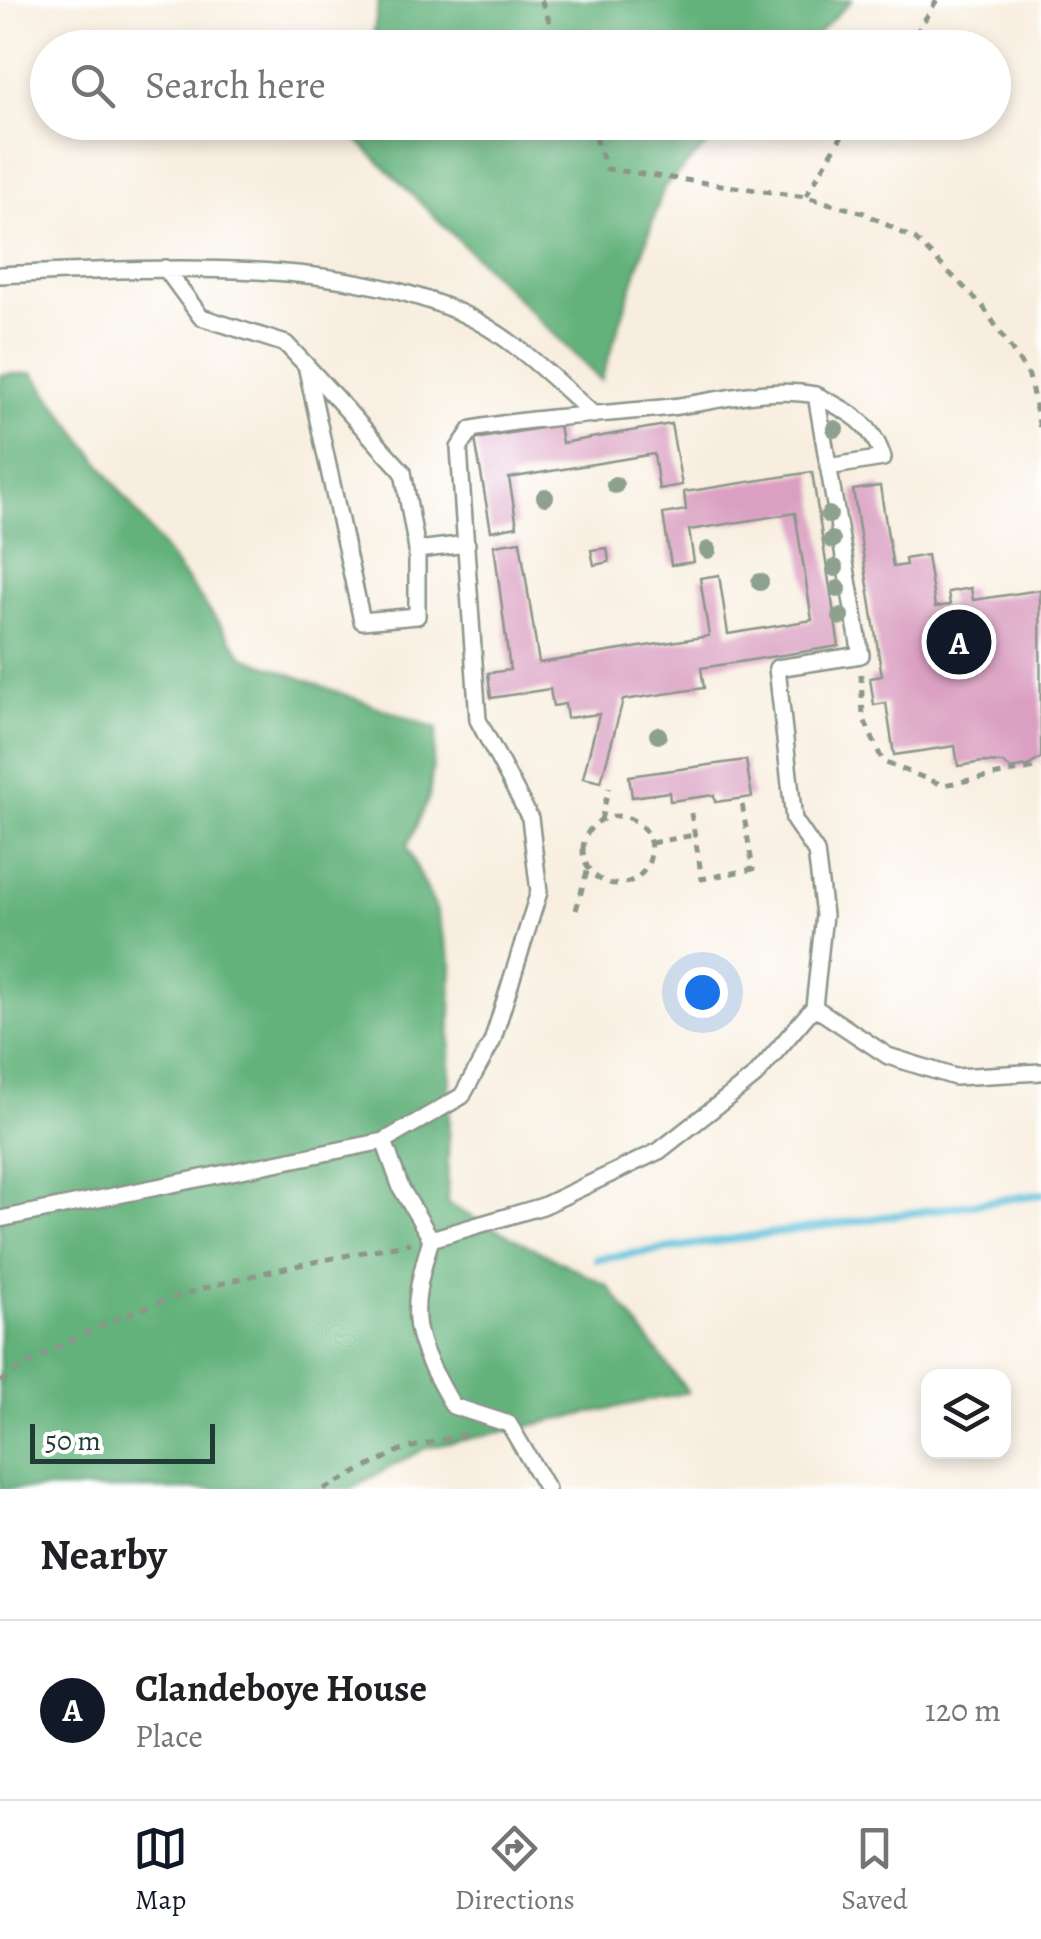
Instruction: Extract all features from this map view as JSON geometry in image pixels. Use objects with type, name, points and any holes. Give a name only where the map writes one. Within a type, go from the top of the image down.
[{"type":"lane","points":[[165,268],[201,317],[286,344],[306,366],[402,472],[416,550],[417,616],[362,621],[306,366]]},
{"type":"lane","points":[[0,274],[165,268],[302,277],[410,293],[464,314],[502,336],[594,414]]},
{"type":"lane","points":[[0,1219],[384,1142],[462,1096],[492,1042],[539,892],[530,818],[478,720],[458,448],[472,429],[539,416],[594,414],[789,390],[816,395],[855,414],[877,438],[883,458],[828,467]]},
{"type":"lane","points":[[431,1239],[542,1206],[659,1152],[756,1076],[814,1008],[824,915],[816,852],[794,820],[777,668],[861,655],[816,395]]},
{"type":"lane","points":[[416,550],[467,544]]},
{"type":"lane","points":[[814,1008],[888,1056],[955,1078],[1041,1072]]},
{"type":"lane","points":[[384,1142],[401,1188],[431,1239],[415,1293],[420,1350],[452,1406],[509,1424],[547,1489]]},
{"type":"path","points":[[541,0],[553,30]]},
{"type":"path","points":[[919,30],[938,0]]},
{"type":"path","points":[[596,140],[607,169],[806,197],[864,213],[916,240],[982,305],[1029,376],[1041,434]]},
{"type":"path","points":[[806,197],[839,140]]},
{"type":"path","points":[[861,655],[863,717],[883,762],[943,785],[1041,768]]},
{"type":"path","points":[[576,910],[588,868],[584,844],[601,820],[609,787]]},
{"type":"path","points":[[691,813],[702,878],[753,869],[742,804]]},
{"type":"path","points":[[588,868],[610,884],[632,882],[647,867],[650,843],[634,820],[614,816],[601,820]]},
{"type":"path","points":[[650,843],[694,835]]},
{"type":"path","points":[[0,1382],[50,1348],[164,1297],[431,1239]]},
{"type":"path","points":[[324,1489],[400,1450],[473,1432]]},
{"type":"green space","points":[[379,0],[852,0],[821,30],[374,30]]},
{"type":"green space","points":[[357,140],[712,140],[664,187],[601,381]]},
{"type":"green space","points":[[33,373],[244,657],[437,729],[429,797],[407,847],[436,909],[452,965],[447,1204],[608,1286],[688,1392],[426,1448],[350,1489],[0,1489],[0,375]]},
{"type":"building","points":[[671,424],[682,485],[659,489],[654,454],[509,478],[517,526],[491,531],[475,439],[559,425],[562,443]]},
{"type":"building","points":[[812,472],[839,646],[701,668],[704,688],[623,700],[601,782],[583,778],[599,714],[567,718],[565,704],[553,706],[550,689],[491,698],[488,673],[510,670],[494,545],[520,541],[539,663],[709,636],[700,578],[719,575],[728,634],[812,620],[795,513],[689,530],[694,562],[671,565],[663,514],[686,510],[684,492]]},
{"type":"building","points":[[880,486],[893,567],[906,565],[905,559],[927,555],[935,607],[950,605],[948,592],[971,588],[973,600],[1040,590],[1041,758],[1028,766],[1011,769],[1003,763],[983,762],[958,766],[955,746],[894,755],[886,703],[874,705],[870,678],[882,676],[853,490]]},
{"type":"building","points":[[607,548],[609,562],[594,565],[591,550]]},
{"type":"building","points":[[746,760],[752,797],[715,802],[714,795],[670,801],[669,792],[632,797],[629,776]]},
{"type":"waterway","points":[[597,1259],[1041,1194]]},
{"type":"place","name":"Clandeboye House","points":[[959,642]]}]
